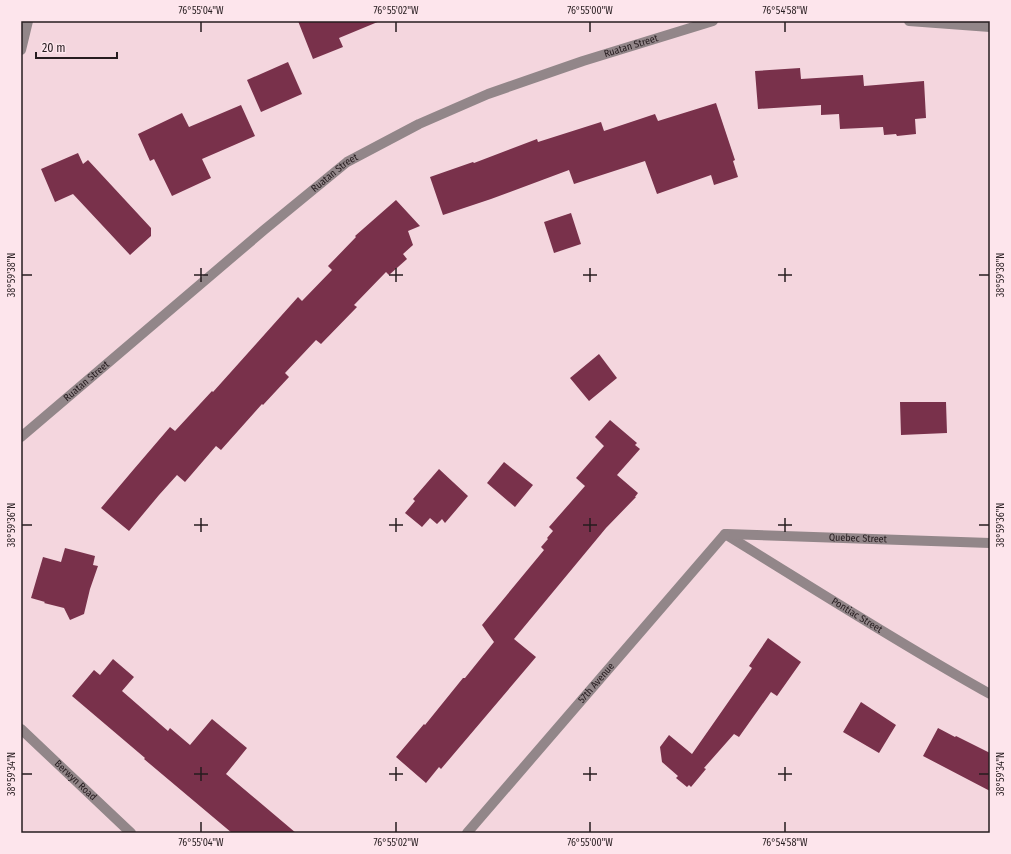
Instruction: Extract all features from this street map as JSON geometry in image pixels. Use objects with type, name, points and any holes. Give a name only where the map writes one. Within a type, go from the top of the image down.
[{"type":"street","points":[[21,50],[28,21]]},
{"type":"street","name":"Ruatan Street","points":[[21,437],[258,235],[347,162],[419,124],[488,94],[583,61],[713,21]]},
{"type":"street","points":[[909,21],[990,27]]},
{"type":"street","name":"Quebec Street","points":[[725,534],[990,544]]},
{"type":"street","name":"Pontiac Street","points":[[725,534],[890,636],[990,694]]},
{"type":"street","name":"57th Avenue","points":[[467,833],[725,534]]},
{"type":"street","name":"Berwyn Road","points":[[21,729],[130,833]]},
{"type":"building","points":[[298,21],[380,21],[339,38],[343,47],[313,59]]},
{"type":"building","points":[[288,62],[302,94],[261,112],[247,80]]},
{"type":"building","points":[[800,68],[801,79],[863,75],[864,86],[924,81],[926,118],[915,119],[916,134],[897,136],[896,134],[884,135],[883,127],[840,129],[839,114],[821,115],[821,105],[758,109],[755,71]]},
{"type":"building","points":[[716,103],[735,160],[733,161],[738,177],[714,185],[711,175],[657,194],[645,161],[574,184],[569,170],[443,215],[430,177],[473,162],[474,163],[537,139],[538,142],[601,122],[604,131],[655,114],[658,121]]},
{"type":"building","points":[[241,105],[255,136],[202,159],[211,178],[172,196],[154,159],[150,161],[138,134],[182,113],[189,127]]},
{"type":"building","points":[[78,153],[83,164],[88,160],[151,228],[151,236],[130,255],[73,194],[55,202],[41,169]]},
{"type":"building","points":[[396,200],[420,226],[408,231],[413,245],[403,254],[407,259],[389,275],[386,272],[354,305],[357,307],[321,344],[316,340],[285,373],[289,377],[263,405],[262,404],[221,450],[216,446],[185,482],[177,475],[129,531],[101,508],[170,427],[175,431],[212,391],[213,392],[298,297],[302,301],[332,270],[328,266],[356,237],[355,236]]},
{"type":"building","points":[[571,213],[581,244],[554,253],[544,222]]},
{"type":"building","points":[[599,354],[617,378],[589,401],[570,378]]},
{"type":"building","points":[[900,402],[946,402],[947,433],[901,435]]},
{"type":"building","points":[[610,420],[637,443],[635,445],[640,449],[617,475],[638,493],[636,497],[606,528],[514,639],[536,657],[441,769],[439,767],[426,783],[396,757],[424,724],[425,725],[494,642],[482,625],[544,550],[541,547],[553,531],[549,527],[585,486],[576,478],[604,446],[595,437]]},
{"type":"building","points":[[504,462],[533,485],[515,507],[487,483]]},
{"type":"building","points":[[439,469],[468,496],[445,523],[442,519],[437,524],[430,518],[422,527],[405,513],[415,501],[413,499]]},
{"type":"building","points":[[65,548],[95,556],[93,565],[98,566],[90,589],[84,614],[70,620],[64,608],[31,598],[43,557],[61,562]]},
{"type":"building","points":[[768,638],[801,662],[777,696],[771,692],[739,737],[734,734],[704,768],[706,769],[691,787],[689,785],[687,787],[676,778],[678,776],[662,762],[660,747],[669,735],[692,754],[752,668],[749,666]]},
{"type":"building","points":[[113,659],[134,677],[122,691],[168,731],[170,728],[190,745],[212,719],[247,748],[226,774],[296,833],[232,833],[72,696],[94,670],[100,675]]},
{"type":"building","points":[[861,702],[896,725],[879,753],[843,732]]},
{"type":"building","points":[[938,728],[990,753],[990,791],[923,756]]}]
